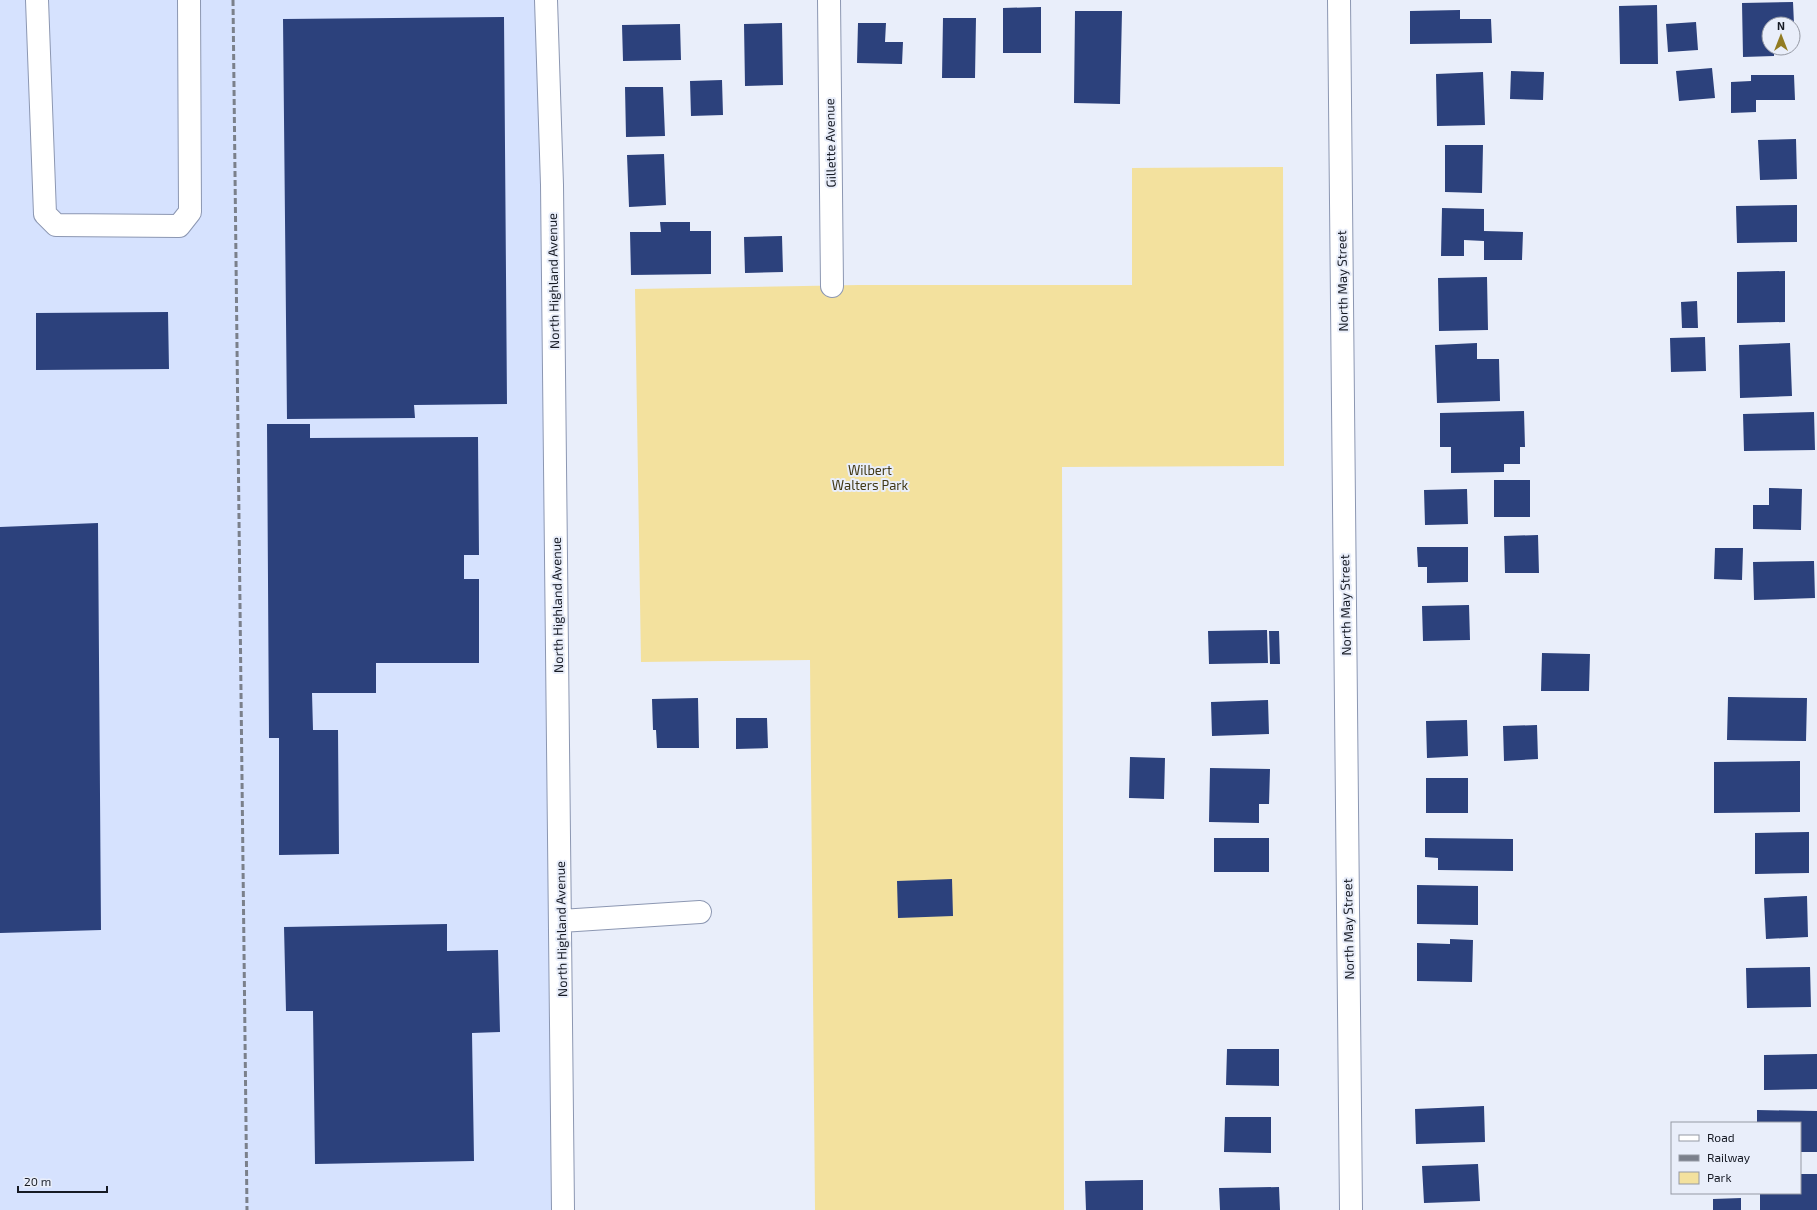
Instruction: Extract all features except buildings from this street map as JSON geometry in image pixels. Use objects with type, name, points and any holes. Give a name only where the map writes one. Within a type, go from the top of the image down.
[{"type":"street","points":[[37,0],[45,214],[56,225],[179,226],[190,212],[189,0]]},
{"type":"street","name":"North Highland Avenue","points":[[546,0],[552,185],[563,1210]]},
{"type":"street","name":"Gillette Avenue","points":[[829,0],[832,286]]},
{"type":"street","name":"North May Street","points":[[1339,0],[1351,1210]]},
{"type":"street","points":[[561,921],[700,912]]},
{"type":"shaded area","points":[[0,0],[535,0],[571,1210],[0,1210]]},
{"type":"green space","name":"Wilbert Walters Park","points":[[1283,167],[1284,466],[1062,467],[1064,1210],[815,1210],[810,660],[641,662],[635,289],[859,285],[1132,285],[1132,168]]},
{"type":"railway","points":[[233,0],[247,1210]]}]
